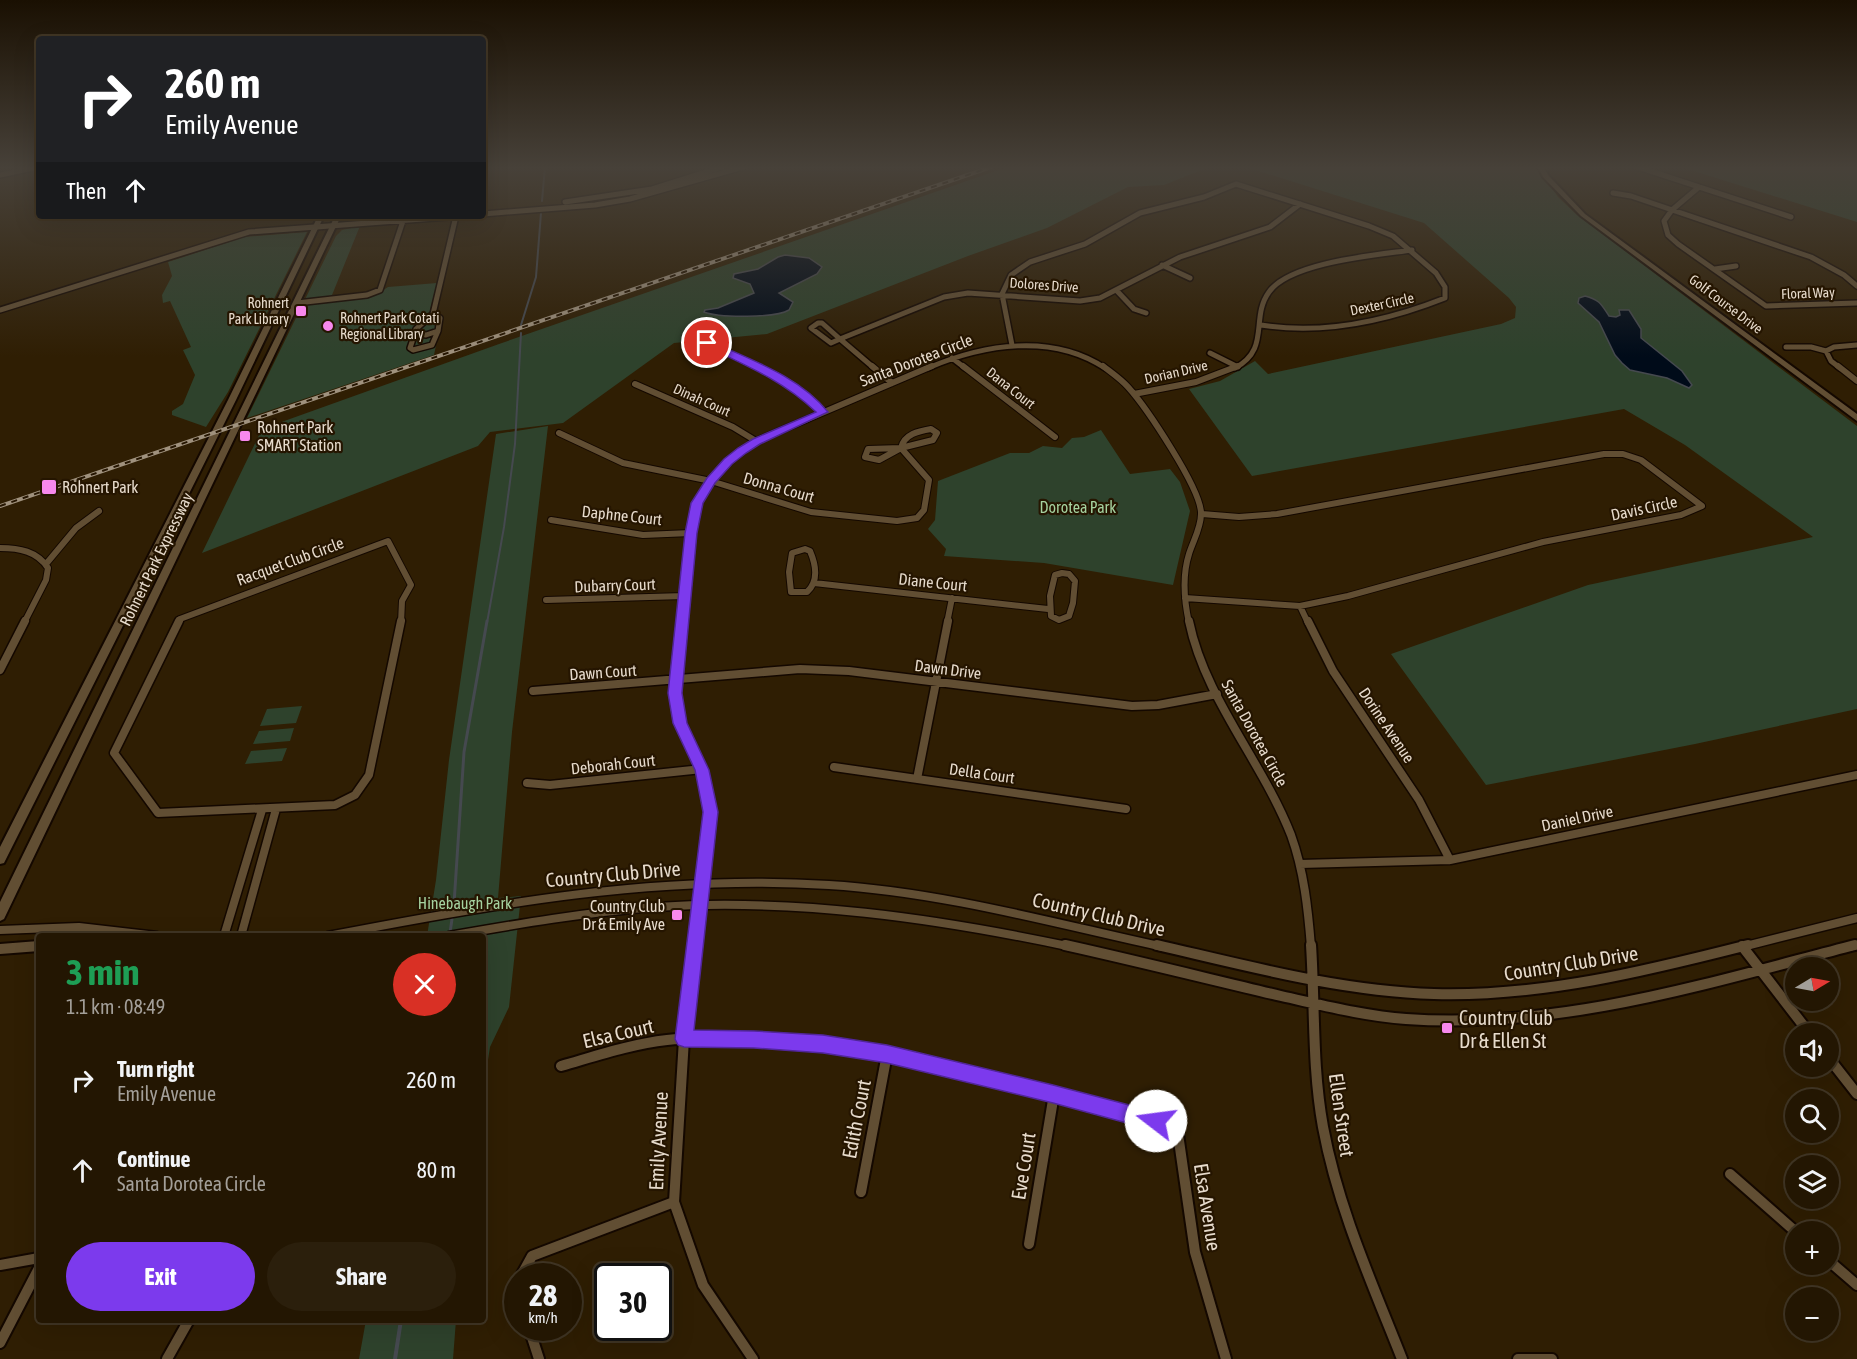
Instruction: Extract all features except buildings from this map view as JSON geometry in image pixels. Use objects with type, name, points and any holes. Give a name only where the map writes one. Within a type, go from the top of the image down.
[{"type":"main road","name":"Rohnert Park Expressway","points":[[0,859],[232,399],[314,230]]},
{"type":"main road","name":"Rohnert Park Expressway","points":[[0,915],[332,230]]},
{"type":"main road","name":"Golf Course Drive","points":[[1604,230],[1857,418]]},
{"type":"street","points":[[0,305],[241,230]]},
{"type":"street","points":[[0,310],[240,234],[263,230]]},
{"type":"street","points":[[297,303],[367,295],[381,290],[401,230]]},
{"type":"street","points":[[433,314],[440,318],[432,345],[413,350],[410,348],[416,329],[433,314],[453,230]]},
{"type":"street","name":"Dexter Circle","points":[[1002,294],[1011,275],[1030,262],[1085,244],[1109,230]]},
{"type":"street","name":"Dolores Drive","points":[[840,339],[944,297],[968,292],[1080,301],[1100,298],[1117,291],[1162,265],[1260,230]]},
{"type":"street","name":"Dexter Circle","points":[[1261,326],[1298,329],[1325,328],[1422,308],[1445,298],[1445,287],[1436,273],[1412,250],[1393,236],[1380,230]]},
{"type":"street","name":"Floral Way","points":[[1667,230],[1668,235],[1678,244],[1766,306],[1857,303]]},
{"type":"street","points":[[1732,230],[1811,257],[1844,275],[1857,286]]},
{"type":"street","name":"Dorian Drive","points":[[1134,394],[1204,381],[1238,367],[1250,357],[1258,344],[1262,305],[1268,293],[1289,277],[1309,270],[1412,250]]},
{"type":"street","points":[[1162,265],[1190,278]]},
{"type":"street","points":[[1715,269],[1736,266]]},
{"type":"street","points":[[1117,291],[1134,309],[1146,313]]},
{"type":"street","points":[[1002,294],[1012,345]]},
{"type":"street","points":[[840,339],[831,343],[811,328],[822,323],[892,383]]},
{"type":"street","points":[[415,333],[426,335],[438,331]]},
{"type":"street","points":[[707,343],[781,378],[799,390],[823,412]]},
{"type":"street","name":"Santa Dorotea Circle","points":[[701,907],[711,812],[702,770],[680,723],[676,706],[675,680],[691,533],[697,503],[711,481],[728,462],[756,441],[952,358],[983,349],[1012,345],[1042,346],[1090,360],[1121,379],[1134,394],[1189,478],[1197,494],[1202,514],[1186,564],[1185,598],[1195,646],[1217,694],[1275,799],[1300,864]]},
{"type":"street","points":[[1786,347],[1811,347],[1826,351],[1834,347],[1857,345]]},
{"type":"street","points":[[1826,351],[1831,361],[1857,381]]},
{"type":"street","points":[[1210,353],[1238,367]]},
{"type":"street","name":"Dana Court","points":[[952,358],[1055,437]]},
{"type":"street","name":"Dinah Court","points":[[635,384],[733,427],[756,441]]},
{"type":"street","points":[[901,448],[878,461],[871,461],[865,457],[868,449],[901,448],[933,440],[937,434],[931,429],[916,431],[902,443],[901,448]]},
{"type":"street","name":"Donna Court","points":[[559,433],[623,463],[711,481],[811,512],[897,521],[917,518],[924,510],[929,480],[901,448]]},
{"type":"street","name":"Davis Circle","points":[[1185,598],[1300,606],[1348,596],[1543,542],[1681,515],[1702,506],[1641,460],[1623,454],[1604,454],[1277,514],[1239,517],[1202,514]]},
{"type":"street","points":[[0,670],[46,580],[46,564],[60,550],[73,530],[89,515],[99,511]]},
{"type":"street","name":"Daphne Court","points":[[551,520],[643,535],[691,533]]},
{"type":"street","name":"Racquet Club Circle","points":[[388,541],[411,585],[402,601],[402,626],[369,775],[355,795],[335,805],[262,810],[158,813],[114,753],[180,619],[388,541]]},
{"type":"street","points":[[0,548],[23,550],[39,557],[46,564]]},
{"type":"street","name":"Diane Court","points":[[798,550],[810,551],[813,556],[814,583],[808,593],[791,592],[789,587],[792,553],[798,550]]},
{"type":"street","name":"Diane Court","points":[[1069,574],[1075,581],[1073,613],[1068,618],[1056,619],[1051,616],[1048,609],[1054,575],[1069,574]]},
{"type":"street","name":"Diane Court","points":[[814,583],[1048,609]]},
{"type":"street","name":"Dubarry Court","points":[[546,600],[684,596]]},
{"type":"street","points":[[917,779],[952,598]]},
{"type":"street","name":"Dorine Avenue","points":[[1300,606],[1333,671],[1419,800],[1450,860]]},
{"type":"street","name":"Dawn Drive","points":[[675,680],[800,669],[849,671],[1132,706],[1158,705],[1217,694]]},
{"type":"street","name":"Dawn Court","points":[[533,691],[675,680]]},
{"type":"street","name":"Della Court","points":[[834,767],[1126,809]]},
{"type":"street","name":"Deborah Court","points":[[527,783],[549,785],[702,770]]},
{"type":"street","name":"Daniel Drive","points":[[1300,864],[1450,860],[1857,775]]},
{"type":"street","points":[[242,933],[276,809]]},
{"type":"street","points":[[225,933],[262,810]]},
{"type":"street","name":"Ellen Street","points":[[1300,864],[1309,925],[1318,1092],[1335,1184],[1402,1359]]},
{"type":"street","name":"Country Club Drive","points":[[344,933],[443,914],[616,889],[772,882],[900,891],[963,902],[1313,980],[1433,994],[1499,993],[1571,985],[1621,976],[1857,918]]},
{"type":"street","name":"Country Club Drive","points":[[466,933],[606,911],[701,907],[817,908],[921,918],[1020,936],[1314,1003],[1405,1019],[1518,1019],[1567,1014],[1616,1005],[1857,945]]},
{"type":"street","name":"Emily Avenue","points":[[701,907],[684,1039],[674,1202],[703,1285],[753,1359]]},
{"type":"street","points":[[0,930],[67,926],[141,933]]},
{"type":"street","points":[[0,949],[36,946]]},
{"type":"street","points":[[1742,946],[1802,1023]]},
{"type":"street","name":"Elsa Avenue","points":[[684,1039],[823,1044],[887,1054],[1177,1127],[1196,1252],[1226,1359]]},
{"type":"street","name":"Elsa Court","points":[[561,1066],[613,1051],[684,1039]]},
{"type":"street","name":"Edith Court","points":[[861,1191],[887,1054]]},
{"type":"street","points":[[1839,1071],[1857,1094]]},
{"type":"street","name":"Eve Court","points":[[1029,1244],[1053,1094]]},
{"type":"street","points":[[1730,1174],[1785,1222]]},
{"type":"street","points":[[528,1263],[532,1256],[674,1202]]},
{"type":"street","points":[[0,1265],[36,1259]]},
{"type":"street","points":[[1839,1269],[1857,1285]]},
{"type":"street","points":[[0,1343],[36,1274]]},
{"type":"street","points":[[168,1359],[187,1323]]},
{"type":"street","points":[[533,1341],[538,1359]]},
{"type":"street","points":[[1518,1359],[1552,1359]]},
{"type":"green space","points":[[342,230],[358,230],[330,300],[374,296],[388,287],[437,283],[429,314],[442,316],[434,355],[247,418],[336,236]]},
{"type":"green space","points":[[825,230],[1040,230],[767,334],[674,343],[563,423],[490,432],[478,446],[202,553],[262,429]]},
{"type":"green space","points":[[1432,230],[1598,230],[1857,426],[1857,709],[1486,785],[1391,654],[1588,585],[1813,537],[1685,445],[1624,409],[1252,476],[1189,389],[1220,381],[1255,361],[1268,374],[1501,324],[1515,318],[1516,307],[1509,298]]},
{"type":"green space","points":[[307,232],[228,392],[206,427],[172,415],[172,411],[183,404],[195,375],[183,350],[191,347],[170,301],[163,303],[162,295],[172,276],[168,262],[245,237]]},
{"type":"green space","name":"Hinebaugh Park","points":[[548,426],[512,732],[498,898],[521,896],[509,1007],[490,1047],[486,1073],[486,933],[427,933],[436,880],[449,760],[496,434]]},
{"type":"green space","name":"Dorotea Park","points":[[1101,430],[1130,474],[1170,469],[1180,482],[1190,511],[1173,585],[1044,563],[944,556],[946,549],[928,529],[935,520],[938,481],[1010,453],[1029,453],[1043,446],[1062,448],[1072,438],[1084,437]]},
{"type":"green space","points":[[302,706],[296,723],[260,726],[267,709]]},
{"type":"green space","points":[[294,728],[290,741],[253,744],[259,731]]},
{"type":"green space","points":[[287,748],[282,761],[245,764],[251,751]]},
{"type":"green space","points":[[365,1323],[456,1323],[453,1359],[359,1359]]},
{"type":"water","points":[[785,255],[809,258],[822,267],[817,274],[779,293],[793,302],[789,310],[772,315],[747,316],[704,312],[754,293],[750,284],[733,278],[734,274],[758,269]]},
{"type":"water","points":[[1585,296],[1600,303],[1609,316],[1616,317],[1620,315],[1619,310],[1629,310],[1641,329],[1641,338],[1682,371],[1692,385],[1689,388],[1667,378],[1630,370],[1615,355],[1599,322],[1578,303],[1579,298]]},
{"type":"waterway","points":[[521,325],[536,277],[540,230]]},
{"type":"waterway","points":[[487,623],[504,527],[515,444],[521,333]]},
{"type":"waterway","points":[[454,904],[464,752],[487,621]]},
{"type":"waterway","points":[[450,933],[452,919]]},
{"type":"waterway","points":[[395,1359],[401,1323]]},
{"type":"railway","points":[[0,506],[806,230]]},
{"type":"place","name":"Rohnert Park Library","points":[[301,311]]},
{"type":"place","name":"Rohnert Park Cotati Regional Library","points":[[328,326]]},
{"type":"place","name":"Rohnert Park SMART Station","points":[[245,436]]},
{"type":"place","name":"Rohnert Park","points":[[49,487]]},
{"type":"place","name":"Country Club Dr & Emily Ave","points":[[677,915]]},
{"type":"place","name":"Country Club Dr & Ellen St","points":[[1447,1028]]},
{"type":"route","points":[[707,343],[781,378],[799,390],[823,412],[756,441],[742,450],[711,481],[697,503],[691,533],[675,693],[680,723],[702,770],[711,812],[684,1039],[823,1044],[887,1054],[1156,1121]]}]
